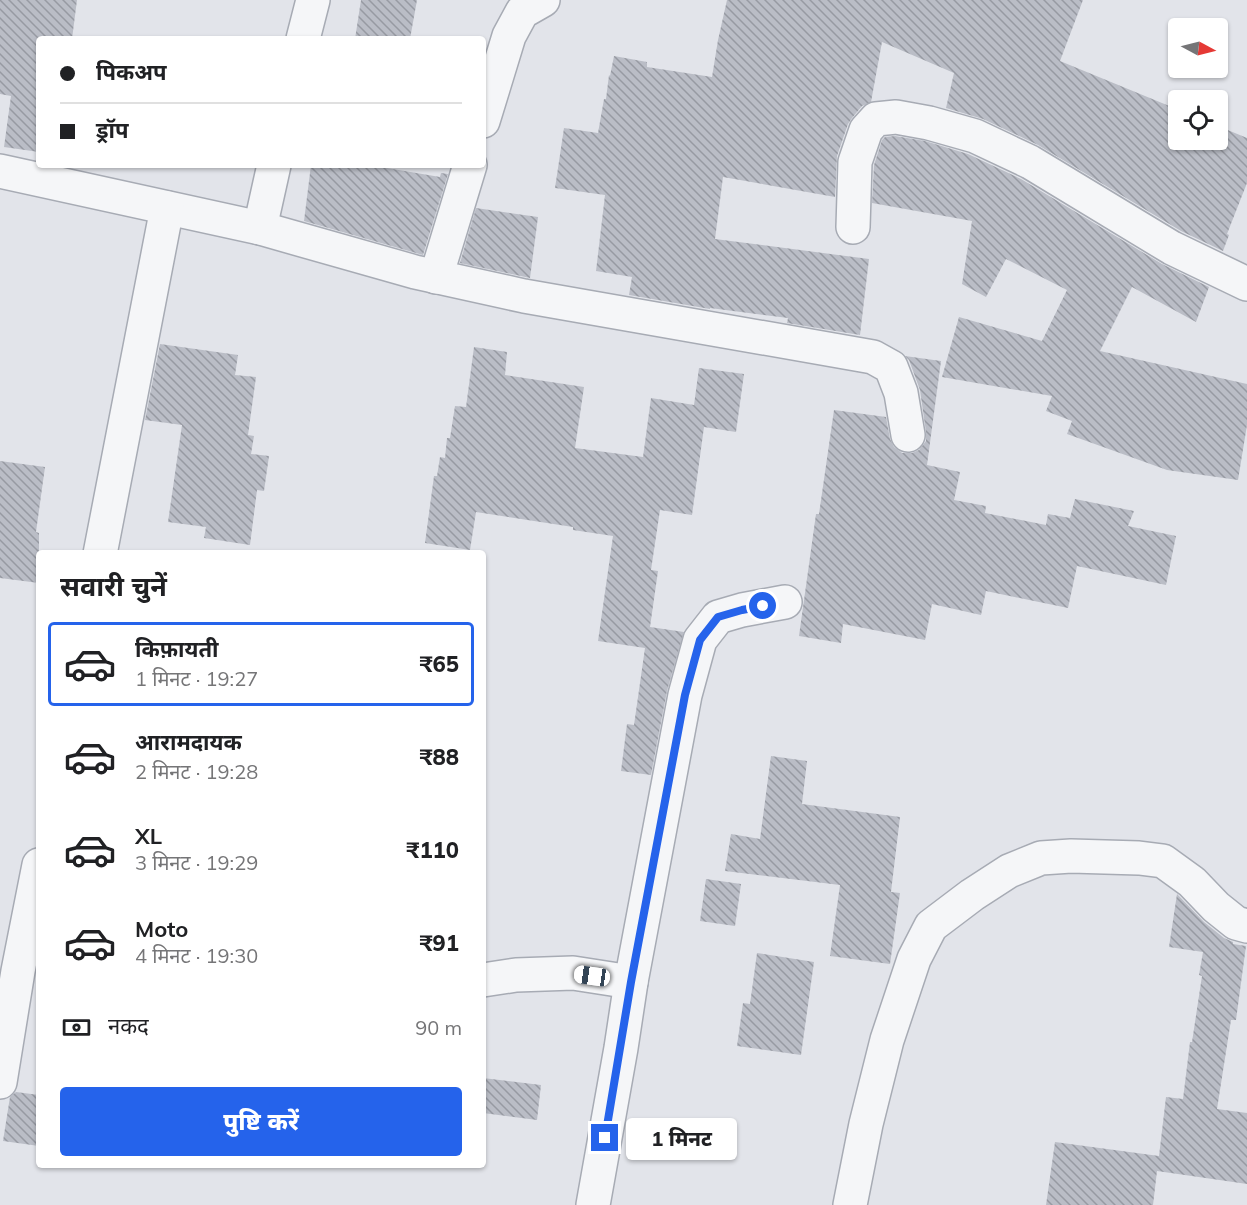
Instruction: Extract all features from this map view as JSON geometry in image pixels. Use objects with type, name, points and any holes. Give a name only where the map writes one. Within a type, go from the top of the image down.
[{"type":"street","points":[[304,36],[313,0]]},
{"type":"street","points":[[486,111],[509,36],[522,12],[543,0]]},
{"type":"street","points":[[853,227],[855,162],[866,129],[876,119],[896,117],[975,136],[1030,162],[1172,248],[1247,284]]},
{"type":"street","points":[[260,228],[273,168]]},
{"type":"street","points":[[436,277],[469,168]]},
{"type":"street","points":[[0,171],[260,228],[415,272],[524,296],[873,357],[891,367],[901,393],[908,435]]},
{"type":"street","points":[[101,550],[167,208]]},
{"type":"street","points":[[593,1205],[631,982],[685,695],[700,640],[718,617],[785,602]]},
{"type":"street","points":[[850,1205],[866,1124],[887,1040],[915,959],[930,926],[972,895],[1009,871],[1041,858],[1071,856],[1139,858],[1163,861],[1192,882],[1216,907],[1236,923],[1247,926]]},
{"type":"street","points":[[0,1082],[29,972],[36,897]]},
{"type":"street","points":[[486,980],[516,975],[573,973],[631,982]]},
{"type":"building","points":[[0,0],[77,0],[72,36],[36,36],[36,152],[4,147],[11,96],[0,94]]},
{"type":"building","points":[[361,0],[417,0],[411,36],[355,36]]},
{"type":"building","points":[[727,0],[1083,0],[1060,61],[1168,105],[1168,150],[1228,150],[1228,130],[1247,138],[1247,183],[1227,234],[1229,235],[1223,251],[1181,231],[1038,145],[983,119],[946,108],[954,73],[882,42],[871,102],[862,106],[848,124],[837,156],[835,197],[723,177],[715,239],[869,259],[860,335],[787,323],[788,318],[710,309],[629,295],[632,277],[596,271],[605,195],[555,188],[564,128],[598,133],[614,56],[647,62],[647,67],[712,77]]},
{"type":"building","points":[[895,136],[925,141],[968,154],[1021,179],[1162,264],[1209,287],[1196,322],[1132,287],[1100,351],[1247,384],[1247,425],[1238,480],[1167,470],[1067,434],[1072,421],[1046,411],[1052,396],[942,377],[959,317],[1042,341],[1067,290],[1006,259],[986,297],[962,284],[972,221],[872,203],[874,165],[882,140],[885,137]]},
{"type":"building","points":[[311,168],[387,168],[440,177],[441,173],[448,174],[423,255],[304,221]]},
{"type":"building","points":[[476,208],[538,217],[530,278],[460,263]]},
{"type":"building","points":[[160,344],[238,355],[235,375],[256,377],[248,435],[254,436],[251,454],[269,456],[264,491],[257,490],[250,545],[204,538],[206,527],[168,522],[182,425],[145,420]]},
{"type":"building","points":[[474,347],[507,352],[505,375],[584,387],[575,448],[643,457],[651,398],[694,405],[699,368],[744,374],[736,432],[704,427],[692,515],[660,510],[651,570],[658,571],[650,627],[684,632],[667,691],[651,775],[621,771],[627,724],[634,725],[645,648],[598,641],[613,536],[573,530],[573,527],[476,512],[470,550],[425,543],[434,476],[437,476],[440,457],[445,458],[447,438],[450,438],[455,406],[466,407]]},
{"type":"building","points":[[905,356],[941,361],[927,465],[960,472],[954,500],[986,506],[985,513],[1046,525],[1048,514],[1070,518],[1075,499],[1134,511],[1128,526],[1176,536],[1166,585],[1077,566],[1068,608],[986,591],[981,615],[932,604],[925,640],[843,624],[841,643],[799,636],[816,514],[819,514],[834,410],[886,417],[890,439],[894,447],[902,453],[919,450],[926,441],[920,390],[909,360]]},
{"type":"building","points":[[0,461],[45,467],[36,532],[39,533],[39,550],[36,550],[36,583],[0,578]]},
{"type":"building","points":[[771,756],[807,761],[802,804],[900,817],[891,892],[900,893],[890,964],[830,956],[840,885],[725,871],[731,834],[760,839]]},
{"type":"building","points":[[706,879],[741,884],[735,926],[700,921]]},
{"type":"building","points":[[1177,894],[1204,922],[1224,938],[1233,944],[1246,946],[1236,1020],[1231,1020],[1217,1109],[1247,1113],[1247,1184],[1157,1171],[1153,1205],[1046,1205],[1055,1142],[1159,1156],[1166,1097],[1183,1099],[1202,976],[1199,975],[1203,952],[1169,947]]},
{"type":"building","points":[[757,953],[814,962],[801,1055],[737,1046],[743,1003],[750,1004]]},
{"type":"building","points":[[486,1078],[541,1085],[537,1120],[486,1113]]},
{"type":"building","points":[[16,1092],[36,1095],[36,1146],[3,1141],[10,1097]]},
{"type":"route","points":[[605,1138],[631,982],[685,695],[700,640],[718,617],[763,606]]}]
